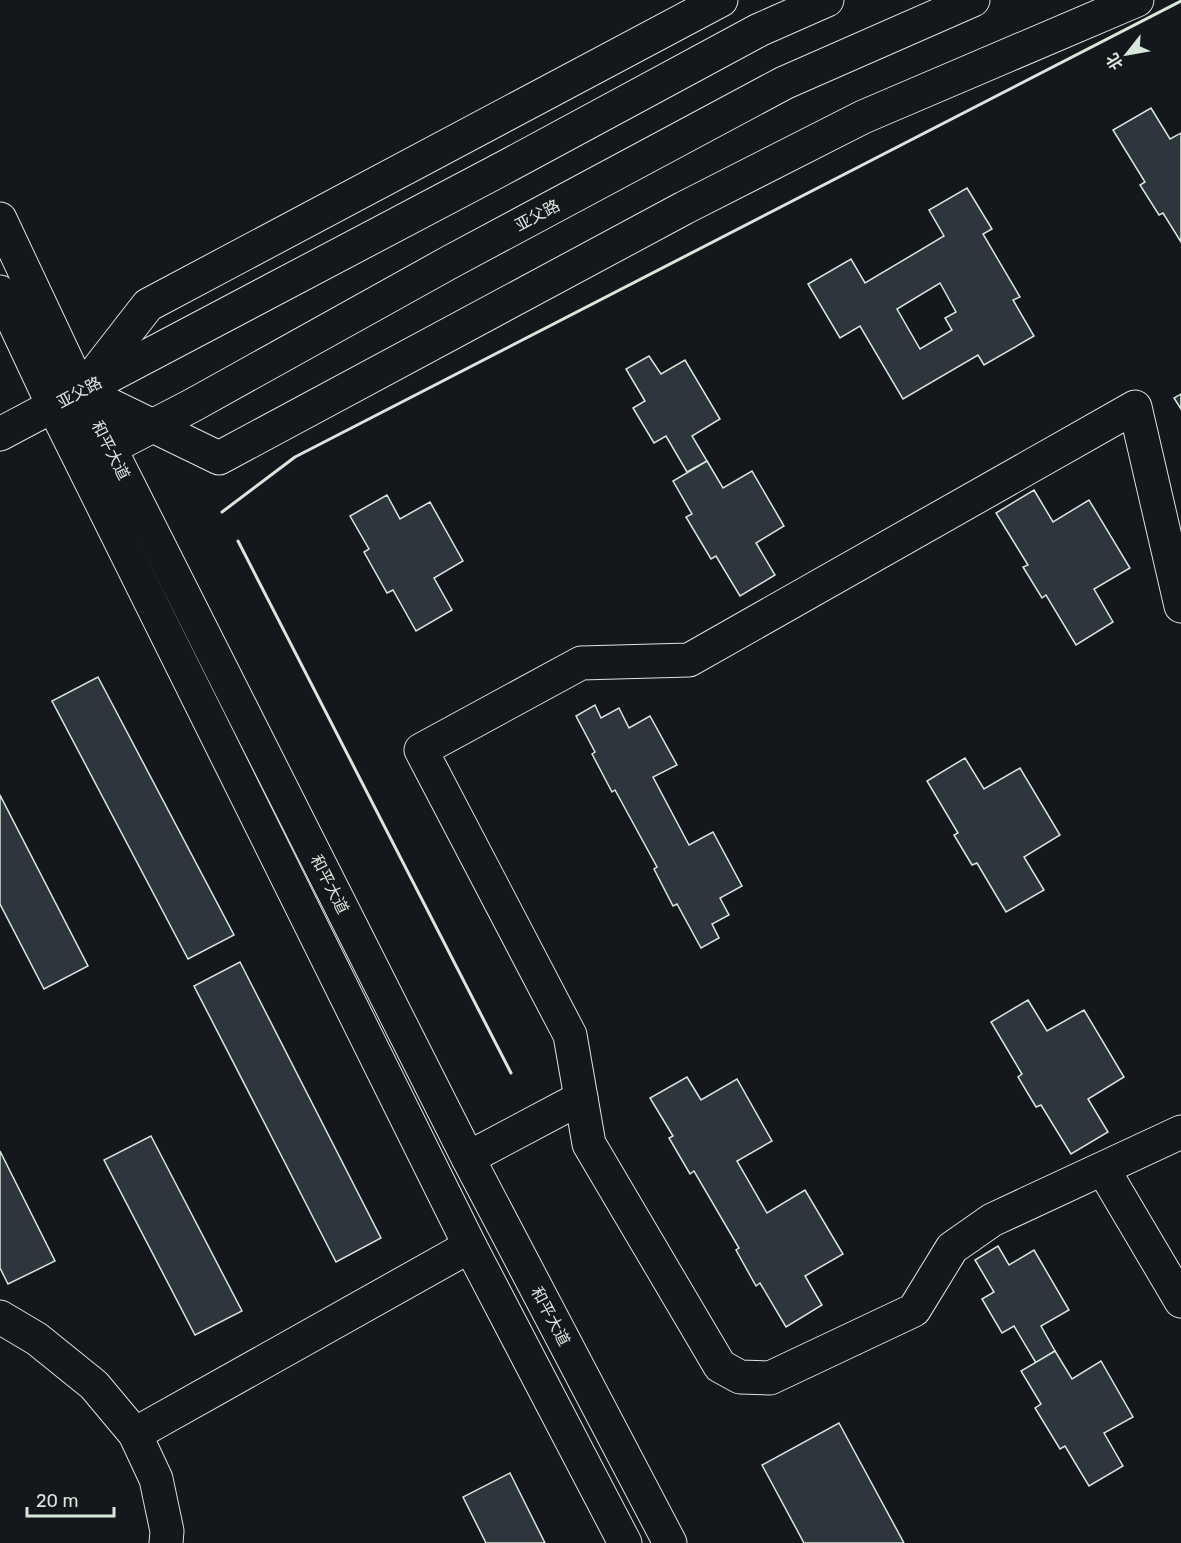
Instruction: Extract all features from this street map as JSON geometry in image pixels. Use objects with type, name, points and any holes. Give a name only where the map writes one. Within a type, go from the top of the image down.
[{"type":"street","points":[[721,0],[148,305],[67,398],[219,458],[684,208],[863,117],[1137,0]]},
{"type":"street","name":"亚父路","points":[[0,434],[510,165],[759,30],[827,0]]},
{"type":"street","name":"亚父路","points":[[110,448],[784,83],[973,0]]},
{"type":"street","name":"和平大道","points":[[0,219],[67,398],[470,1246],[625,1543]]},
{"type":"street","name":"和平大道","points":[[0,292],[67,398],[110,448],[468,1158],[670,1543]]},
{"type":"street","points":[[1181,606],[1135,407],[689,660],[581,663],[421,750],[570,1035],[589,1144],[720,1366],[740,1377],[770,1378],[914,1310],[952,1248],[992,1220],[1181,1132]]},
{"type":"street","points":[[468,1158],[581,1098]]},
{"type":"street","points":[[1103,1169],[1181,1300]]},
{"type":"street","points":[[135,1434],[470,1246]]},
{"type":"street","points":[[0,1317],[37,1339],[94,1384],[135,1434],[156,1479],[167,1531],[166,1543]]},
{"type":"building","points":[[1151,108],[1170,139],[1181,133],[1181,242],[1163,213],[1159,215],[1140,185],[1145,182],[1113,130]]},
{"type":"building","points":[[967,188],[992,229],[983,234],[1020,297],[1013,300],[1034,336],[984,365],[978,355],[903,399],[860,326],[840,338],[808,284],[851,259],[865,283],[944,236],[929,210]],"holes":[[[940,283],[956,312],[945,318],[952,330],[920,349],[897,309]]]},
{"type":"building","points":[[649,356],[661,374],[685,360],[720,419],[692,436],[707,461],[687,472],[666,436],[654,443],[633,408],[645,401],[626,369]]},
{"type":"building","points":[[1181,394],[1181,409],[1174,398]]},
{"type":"building","points":[[707,461],[723,488],[752,471],[784,526],[756,543],[775,575],[740,596],[716,556],[711,559],[686,517],[692,514],[673,481]]},
{"type":"building","points":[[1034,490],[1053,522],[1089,500],[1130,568],[1094,589],[1113,622],[1076,645],[1046,595],[1042,598],[1023,567],[1028,565],[996,513]]},
{"type":"building","points":[[387,495],[400,519],[430,502],[463,561],[434,578],[452,610],[416,631],[393,590],[387,593],[364,552],[369,549],[350,516]]},
{"type":"building","points":[[98,677],[234,935],[188,959],[52,701]]},
{"type":"building","points":[[595,705],[601,718],[619,708],[629,728],[650,716],[677,765],[653,777],[689,845],[713,832],[742,886],[720,898],[729,915],[712,924],[719,938],[701,948],[677,904],[673,906],[654,869],[657,867],[615,790],[612,792],[592,754],[595,752],[576,716]]},
{"type":"building","points":[[965,758],[984,789],[1020,768],[1060,835],[1024,857],[1044,890],[1006,912],[977,863],[972,865],[954,835],[958,833],[927,781]]},
{"type":"building","points":[[0,795],[88,966],[44,989],[0,904]]},
{"type":"building","points":[[240,962],[381,1238],[336,1262],[194,986]]},
{"type":"building","points":[[1028,1000],[1047,1031],[1084,1010],[1124,1077],[1088,1099],[1108,1132],[1071,1154],[1041,1105],[1036,1107],[1018,1077],[1022,1074],[991,1022]]},
{"type":"building","points":[[687,1077],[701,1100],[737,1079],[772,1141],[737,1161],[767,1213],[805,1190],[843,1254],[805,1276],[822,1305],[786,1327],[760,1283],[756,1286],[736,1250],[739,1248],[694,1171],[690,1174],[669,1138],[673,1136],[650,1098]]},
{"type":"building","points":[[151,1136],[242,1311],[195,1335],[104,1160]]},
{"type":"building","points":[[0,1151],[55,1261],[8,1284],[0,1268]]},
{"type":"building","points":[[998,1246],[1009,1265],[1034,1250],[1069,1310],[1041,1326],[1055,1351],[1036,1363],[1014,1326],[1002,1333],[982,1299],[994,1292],[975,1260]]},
{"type":"building","points":[[1055,1351],[1072,1379],[1101,1361],[1133,1417],[1104,1433],[1123,1466],[1089,1486],[1065,1446],[1060,1449],[1035,1408],[1041,1404],[1021,1371]]},
{"type":"building","points":[[839,1423],[904,1543],[804,1543],[762,1465]]},
{"type":"building","points":[[510,1473],[545,1543],[486,1543],[463,1497]]},
{"type":"wall","points":[[222,512],[295,457],[1181,1]]},
{"type":"wall","points":[[238,541],[511,1073]]}]
